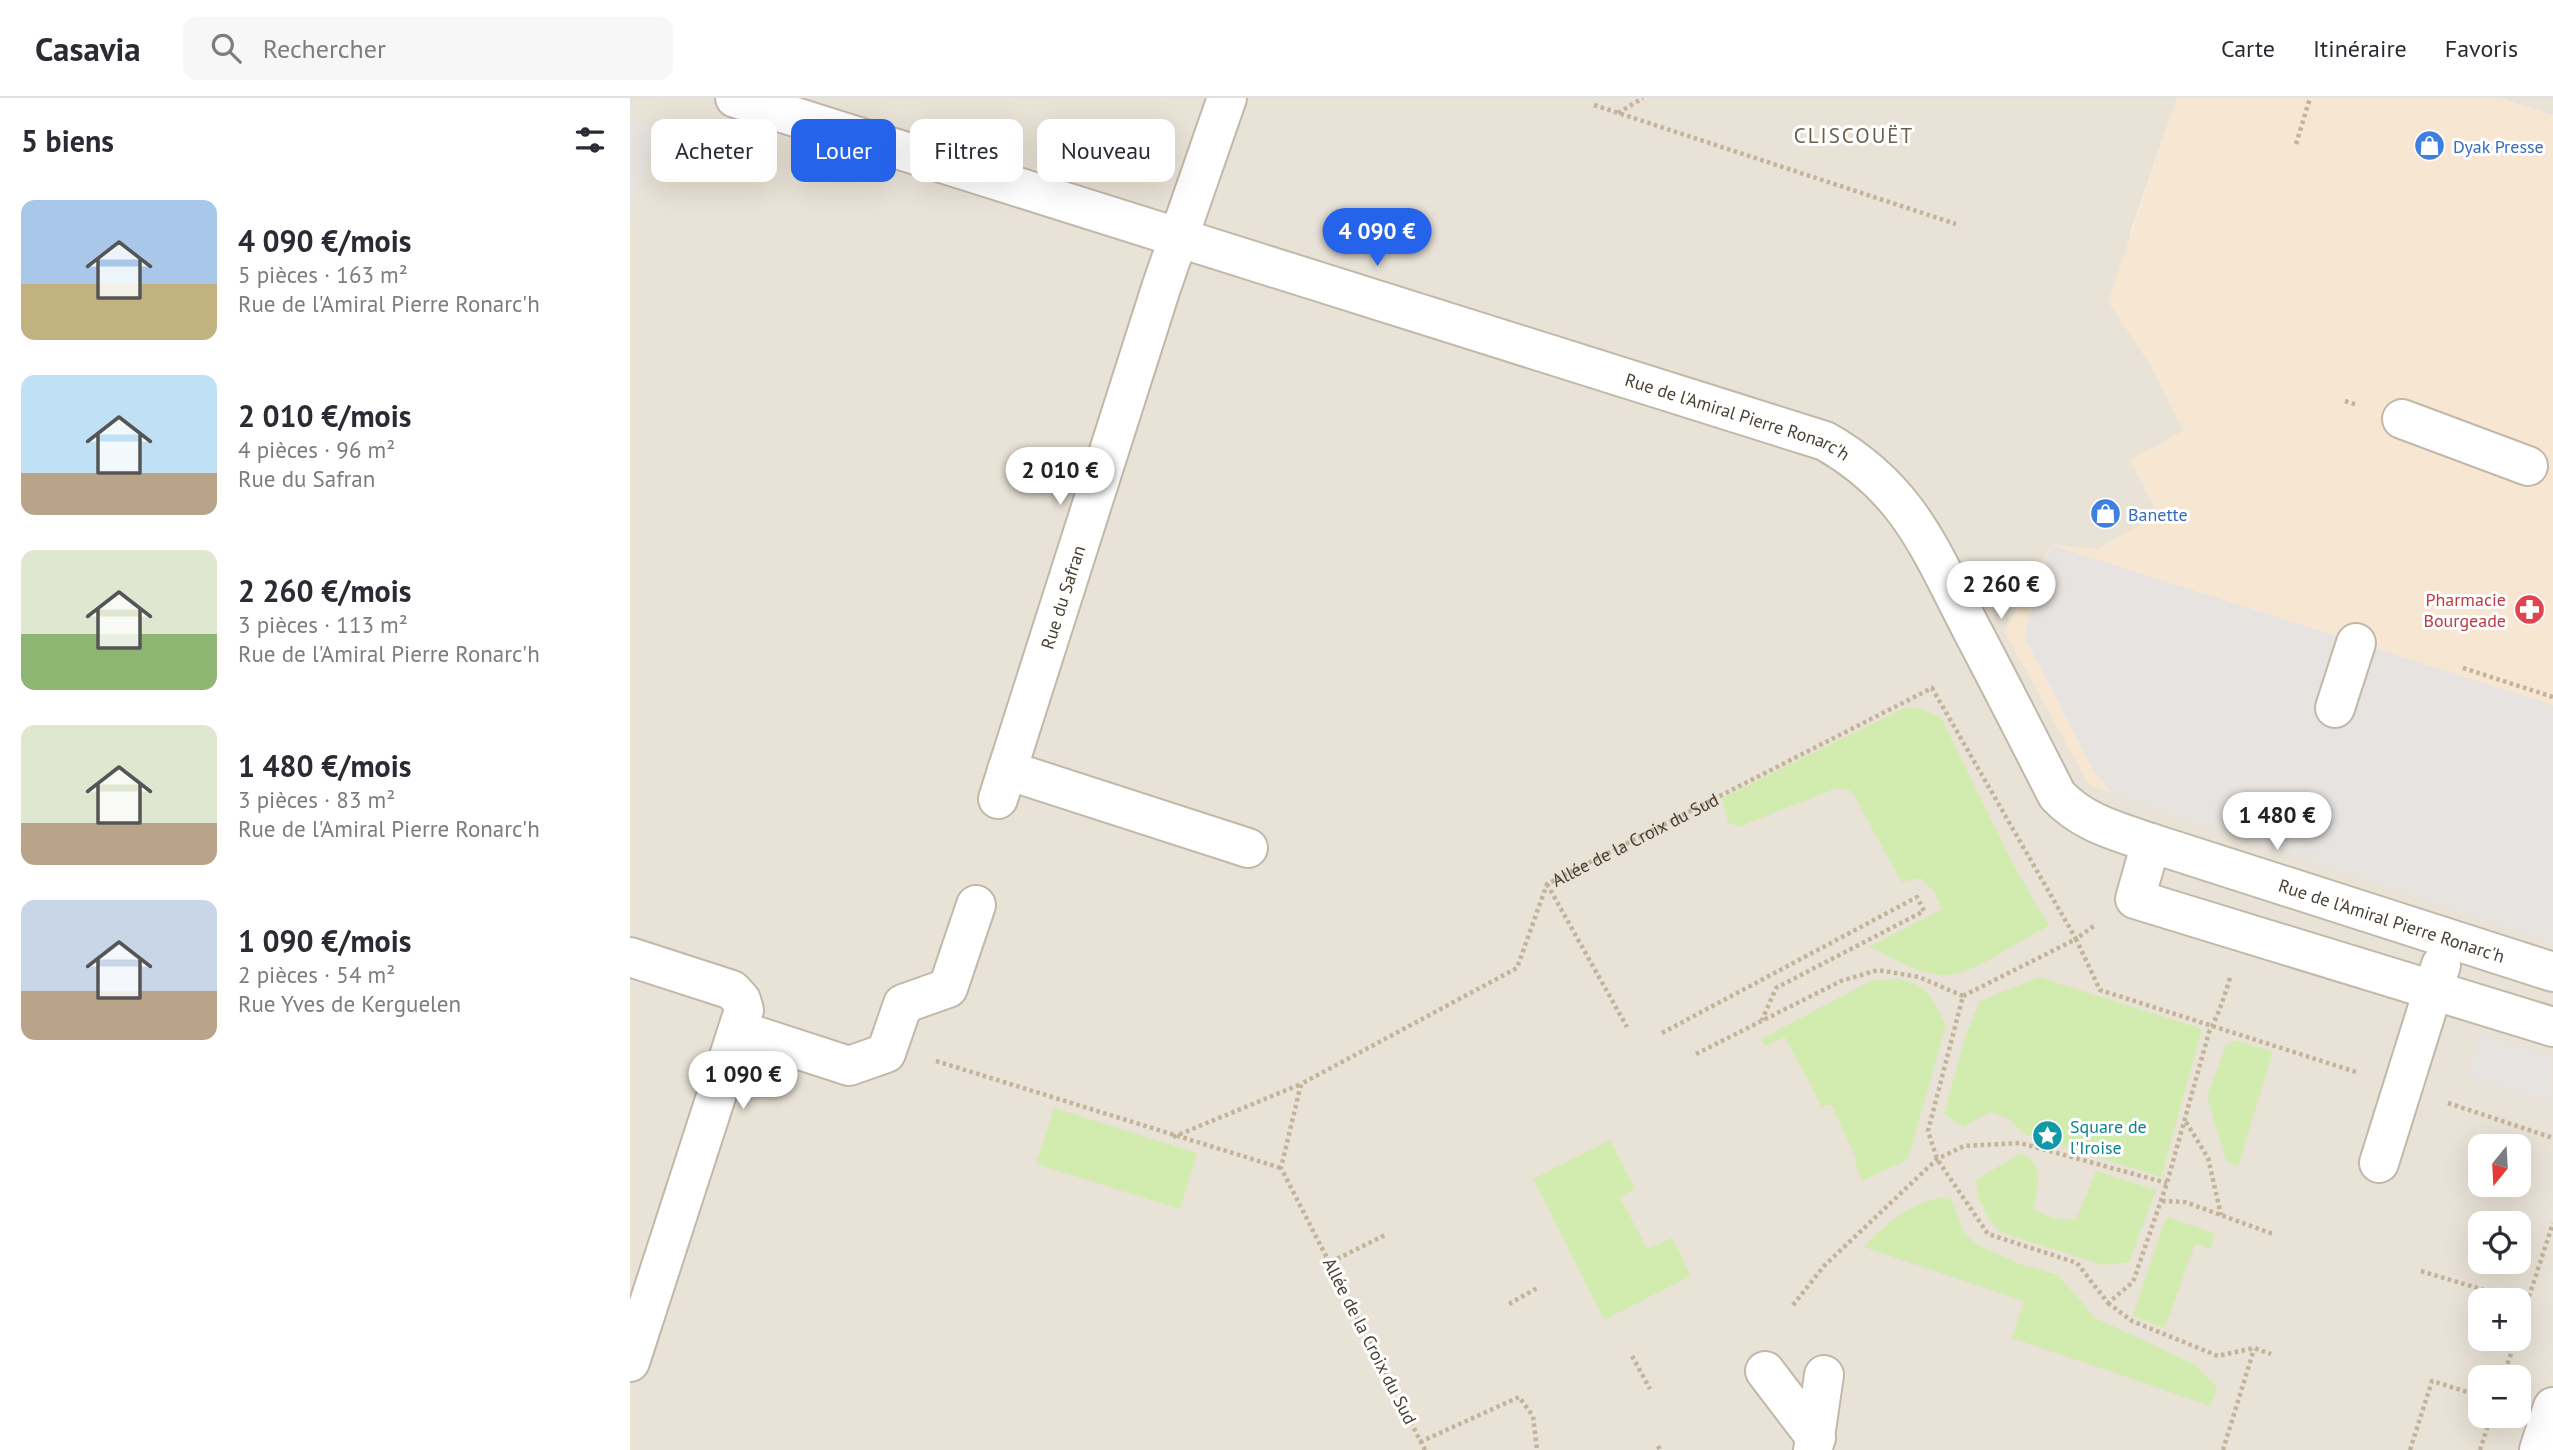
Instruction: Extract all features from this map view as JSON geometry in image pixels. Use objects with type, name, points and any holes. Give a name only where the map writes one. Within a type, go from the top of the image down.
[{"type":"street","name":"Rue de l'Amiral Pierre Ronarc'h","points":[[735,98],[1797,430],[1854,457],[1900,501],[1936,556],[2057,795],[2087,820],[2553,972]]},
{"type":"street","name":"Rue du Safran","points":[[1227,98],[1002,785],[1248,849]]},
{"type":"street","points":[[2402,419],[2528,466]]},
{"type":"street","points":[[2335,708],[2356,643]]},
{"type":"street","points":[[2151,843],[2135,899],[2553,1027]]},
{"type":"street","points":[[738,1030],[849,1066],[886,1053],[903,1004],[948,988],[975,905]]},
{"type":"street","points":[[2379,1163],[2450,938]]},
{"type":"street","points":[[630,957],[732,990],[741,1000],[744,1010],[630,1362]]},
{"type":"street","points":[[1765,1371],[1815,1444]]},
{"type":"street","points":[[1815,1444],[1824,1375]]},
{"type":"street","points":[[2539,1450],[2553,1407]]},
{"type":"path","points":[[1618,113],[1643,98]]},
{"type":"path","points":[[2296,144],[2310,98]]},
{"type":"path","points":[[1594,105],[1956,224]]},
{"type":"path","points":[[2463,668],[2553,697]]},
{"type":"path","name":"Allée de la Croix du Sud","points":[[1172,1137],[1301,1084],[1517,968],[1547,884],[1932,688],[2076,939]]},
{"type":"path","points":[[1547,884],[1627,1027]]},
{"type":"path","points":[[1662,1033],[1917,897],[1924,911],[1776,988],[1762,1020]]},
{"type":"path","points":[[2135,899],[2076,939],[1963,996],[1928,1131],[1937,1160],[1988,1234],[2077,1264],[2108,1303],[2132,1321],[2218,1356],[2255,1348],[2271,1354]]},
{"type":"path","points":[[2076,939],[2100,990],[2214,1024],[2553,1138]]},
{"type":"path","points":[[1696,1054],[1841,981],[1878,970],[1919,977],[1963,996]]},
{"type":"path","points":[[2108,1303],[2133,1282],[2162,1201],[2224,997]]},
{"type":"path","points":[[888,1046],[1172,1137],[1281,1168],[1301,1084]]},
{"type":"path","points":[[2186,1121],[2208,1158],[2221,1215]]},
{"type":"path","points":[[1793,1305],[1824,1266],[1937,1160],[1964,1146],[2020,1143],[2167,1183]]},
{"type":"path","name":"Allée de la Croix du Sud","points":[[1281,1168],[1425,1450]]},
{"type":"path","points":[[2162,1201],[2185,1202],[2273,1234]]},
{"type":"path","points":[[2531,1291],[2553,1223]]},
{"type":"path","points":[[1331,1262],[1385,1235]]},
{"type":"path","points":[[2421,1271],[2477,1288]]},
{"type":"path","points":[[1509,1304],[1538,1287]]},
{"type":"path","points":[[2223,1450],[2255,1348]]},
{"type":"path","points":[[1632,1356],[1650,1389]]},
{"type":"path","points":[[2410,1450],[2431,1381],[2468,1392]]},
{"type":"path","points":[[1420,1442],[1518,1397],[1533,1416],[1537,1450]]},
{"type":"path","points":[[2480,1450],[2487,1428]]},
{"type":"shaded area","points":[[630,98],[2177,98],[2130,233],[2153,369],[2183,431],[2131,460],[2159,516],[2097,549],[2051,545],[2089,785],[2553,943],[2553,1450],[630,1450]]},
{"type":"shaded area","points":[[2177,98],[2499,98],[2553,115],[2553,943],[2089,785],[2004,631],[2051,545],[2097,549],[2159,516],[2131,460],[2183,431],[2153,369],[2108,302]]},
{"type":"shaded area","points":[[2499,98],[2553,98],[2553,115]]},
{"type":"shaded area","points":[[630,120],[651,127],[651,153],[630,215]]},
{"type":"shaded area","points":[[2051,545],[2553,705],[2553,943],[2112,793],[2093,769],[2024,636]]},
{"type":"shaded area","points":[[2481,1035],[2553,1057],[2551,1102],[2467,1076]]},
{"type":"green space","points":[[1906,707],[1920,709],[1941,718],[2016,870],[2049,926],[1980,964],[1952,975],[1921,971],[1869,947],[1942,909],[1934,892],[1921,878],[1901,882],[1852,791],[1837,788],[1738,827],[1728,822],[1722,798]]},
{"type":"green space","points":[[2039,977],[2202,1029],[2161,1177],[2022,1133],[2010,1119],[1990,1112],[1963,1127],[1944,1114],[1965,1037],[1980,1001]]},
{"type":"green space","points":[[1897,979],[1923,989],[1933,1000],[1946,1025],[1908,1159],[1863,1181],[1855,1163],[1857,1160],[1831,1104],[1822,1107],[1785,1037],[1765,1046],[1761,1039],[1871,981]]},
{"type":"green space","points":[[2236,1041],[2273,1051],[2238,1167],[2226,1160],[2207,1097],[2226,1045]]},
{"type":"green space","points":[[1054,1108],[1197,1153],[1180,1209],[1036,1164]]},
{"type":"green space","points":[[1610,1140],[1635,1188],[1620,1197],[1647,1249],[1672,1238],[1691,1276],[1604,1320],[1533,1179]]},
{"type":"green space","points":[[2021,1153],[2029,1158],[2037,1170],[2034,1209],[2053,1218],[2076,1220],[2096,1171],[2156,1190],[2129,1262],[2103,1265],[2000,1232],[1988,1218],[1978,1196],[1976,1180]]},
{"type":"green space","points":[[1941,1197],[1951,1199],[1965,1234],[1976,1244],[2020,1264],[2058,1275],[2095,1318],[2194,1364],[2217,1387],[2211,1406],[2012,1338],[2024,1301],[1864,1247],[1899,1216],[1918,1205]]},
{"type":"green space","points":[[2166,1217],[2215,1233],[2210,1249],[2195,1244],[2165,1328],[2133,1316]]},
{"type":"place","name":"Dyak Presse","points":[[2430,146]]},
{"type":"place","name":"Banette","points":[[2105,514]]},
{"type":"place","name":"Pharmacie Bourgeade","points":[[2529,609]]},
{"type":"place","name":"Square de l'Iroise","points":[[2047,1136]]},
{"type":"district","name":"CLISCOUËT","points":[[1854,135]]}]
